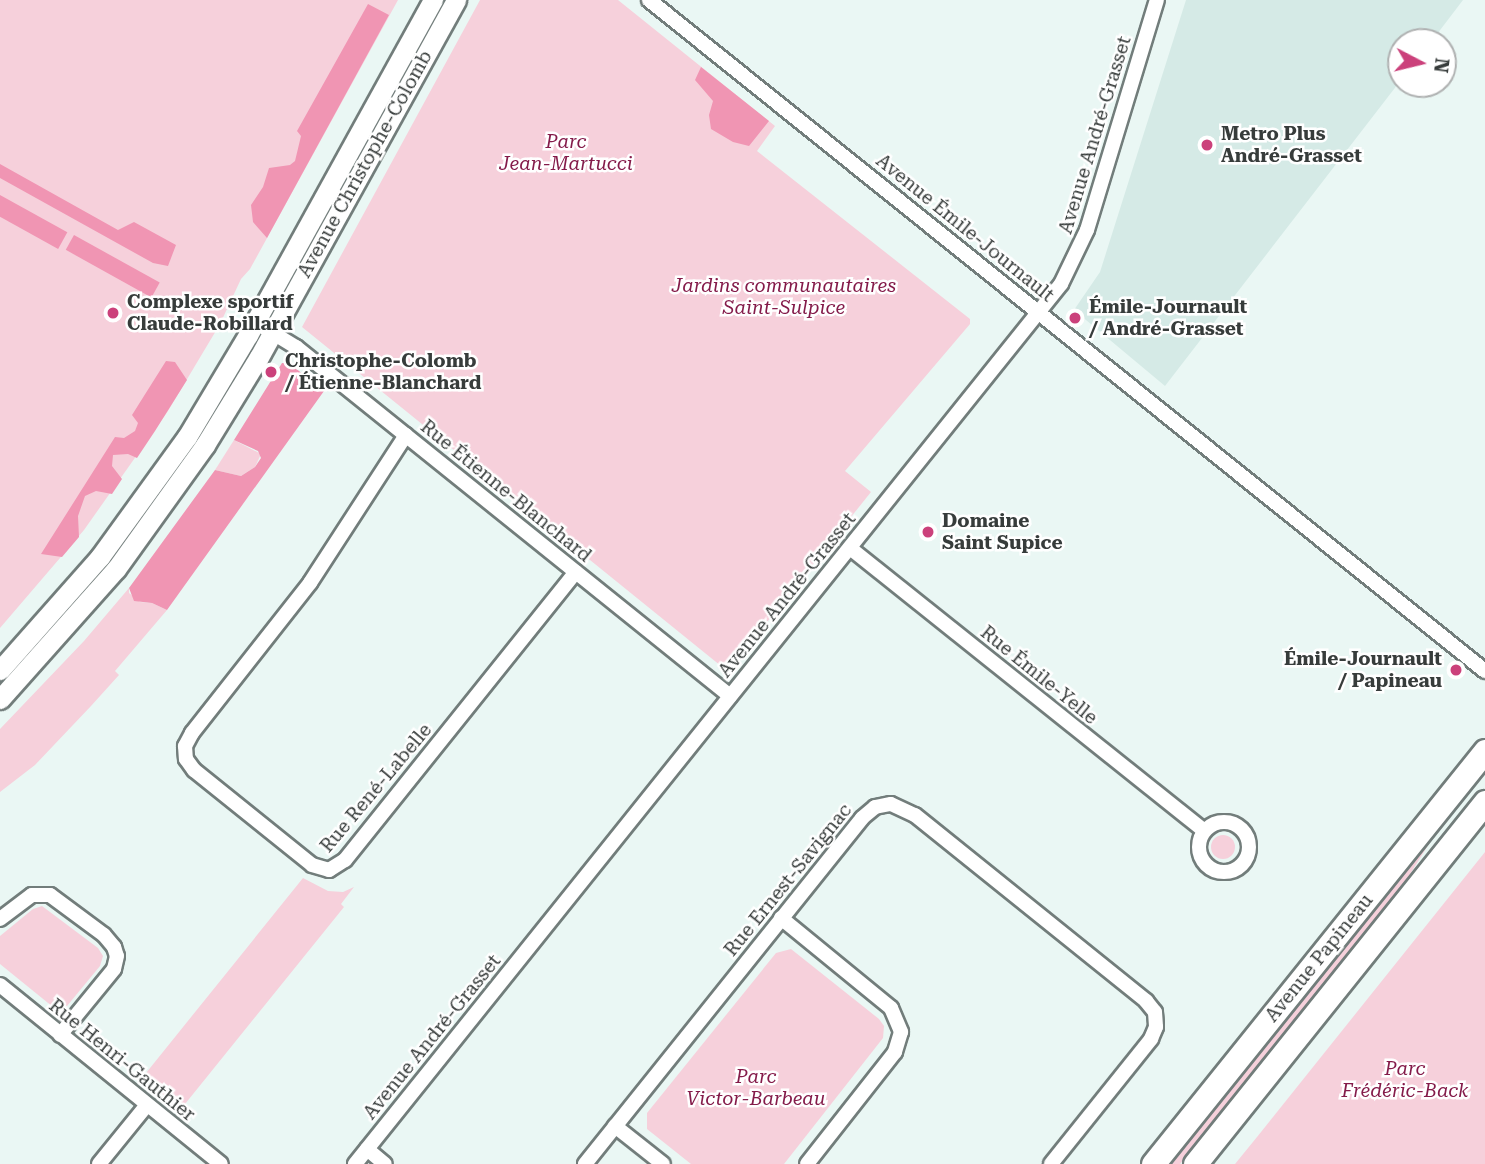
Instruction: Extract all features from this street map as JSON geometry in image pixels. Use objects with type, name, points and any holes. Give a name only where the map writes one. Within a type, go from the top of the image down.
[{"type":"main road","name":"Avenue Christophe-Colomb","points":[[0,670],[72,591],[152,488],[204,409],[433,0]]},
{"type":"main road","name":"Avenue Christophe-Colomb","points":[[0,699],[83,608],[152,523],[212,434],[456,0]]},
{"type":"main road","name":"Avenue Papineau","points":[[1153,1164],[1485,751]]},
{"type":"main road","name":"Avenue Papineau","points":[[1195,1164],[1485,802]]},
{"type":"street","name":"Avenue Émile-Journault","points":[[649,0],[1485,671]]},
{"type":"street","name":"Avenue André-Grasset","points":[[355,1164],[1040,313],[1068,274],[1083,242],[1157,0]]},
{"type":"street","name":"Rue Étienne-Blanchard","points":[[254,322],[272,331],[406,435],[730,696]]},
{"type":"street","name":"Rue René-Labelle","points":[[406,435],[303,593],[192,733],[185,746],[186,759],[194,769],[312,865],[329,870],[341,865],[576,572]]},
{"type":"street","name":"Rue Émile-Yelle","points":[[850,548],[1204,831]]},
{"type":"street","name":"Rue Ernest-Savignac","points":[[584,1164],[867,812],[880,805],[896,804],[915,815],[1146,1001],[1157,1020],[1152,1039],[1051,1164]]},
{"type":"street","points":[[0,919],[32,895],[50,895],[104,935],[114,947],[117,956],[114,969],[60,1035]]},
{"type":"street","points":[[781,918],[891,1008],[899,1021],[901,1032],[894,1052],[807,1164]]},
{"type":"street","name":"Rue Henri-Gauthier","points":[[0,985],[221,1164]]},
{"type":"street","points":[[99,1164],[147,1105]]},
{"type":"street","points":[[615,1126],[663,1164]]},
{"type":"street","points":[[367,1149],[385,1164]]},
{"type":"shaded area","points":[[1186,0],[1463,0],[1442,28],[1387,28],[1387,98],[1165,386],[1074,310],[1100,272]]},
{"type":"shaded area","points":[[368,4],[389,15],[267,238],[253,222],[251,205],[263,187],[269,168],[290,165],[295,161],[301,136],[297,131]]},
{"type":"shaded area","points":[[701,67],[769,121],[749,146],[733,142],[711,129],[709,115],[713,101],[695,80]]},
{"type":"shaded area","points":[[0,164],[118,230],[134,222],[176,245],[168,266],[153,263],[0,178]]},
{"type":"shaded area","points":[[0,195],[67,232],[58,249],[0,217]]},
{"type":"shaded area","points":[[74,235],[160,283],[151,297],[66,250]]},
{"type":"shaded area","points":[[166,361],[175,362],[187,380],[155,431],[137,458],[128,454],[113,455],[112,466],[122,479],[112,494],[96,491],[85,496],[78,516],[79,537],[62,557],[41,554],[115,437],[124,438],[135,431],[138,423],[132,415]]},
{"type":"shaded area","points":[[282,363],[289,363],[324,391],[167,610],[152,603],[134,601],[129,588],[215,470],[241,476],[255,467],[261,458],[258,451],[234,440]]},
{"type":"green space","name":"Complexe sportif Claude-Robillard","points":[[0,0],[398,0],[250,269],[241,279],[220,324],[168,411],[84,530],[0,628]]},
{"type":"green space","name":"Parc Jean-Martucci","points":[[480,0],[618,0],[775,126],[757,151],[970,319],[970,324],[845,471],[871,492],[731,667],[721,666],[302,327]]},
{"type":"green space","points":[[234,440],[261,454],[255,467],[241,476],[215,470]]},
{"type":"green space","points":[[129,588],[129,593],[140,602],[152,603],[167,610],[115,671],[119,675],[91,706],[35,765],[0,792],[0,729],[84,641]]},
{"type":"green space","points":[[1223,835],[1231,839],[1235,847],[1231,855],[1223,859],[1215,855],[1211,847],[1215,839]]},
{"type":"green space","points":[[1430,837],[1432,839],[1397,895],[1180,1164],[1168,1164]]},
{"type":"green space","name":"Parc Frédéric-Back","points":[[1485,852],[1485,1164],[1235,1164],[1257,1137]]},
{"type":"green space","points":[[303,878],[328,891],[343,892],[354,887],[341,904],[344,907],[181,1109],[142,1078]]},
{"type":"green space","points":[[42,906],[98,948],[103,956],[100,966],[67,1006],[53,1007],[0,964],[0,936],[33,909]]},
{"type":"green space","name":"Parc Victor-Barbeau","points":[[791,949],[879,1019],[884,1026],[883,1038],[784,1164],[691,1164],[647,1129],[647,1113],[776,953]]},
{"type":"place","name":"Metro Plus André-Grasset","points":[[1207,145]]},
{"type":"place","name":"Complexe sportif Claude-Robillard","points":[[113,313]]},
{"type":"place","name":"Émile-Journault / André-Grasset","points":[[1075,318]]},
{"type":"place","name":"Christophe-Colomb / Étienne-Blanchard","points":[[271,372]]},
{"type":"place","name":"Domaine Saint Supice","points":[[928,532]]},
{"type":"place","name":"Émile-Journault / Papineau","points":[[1456,670]]},
{"type":"park label","name":"Jardins communautaires Saint-Sulpice","points":[[784,297]]}]
